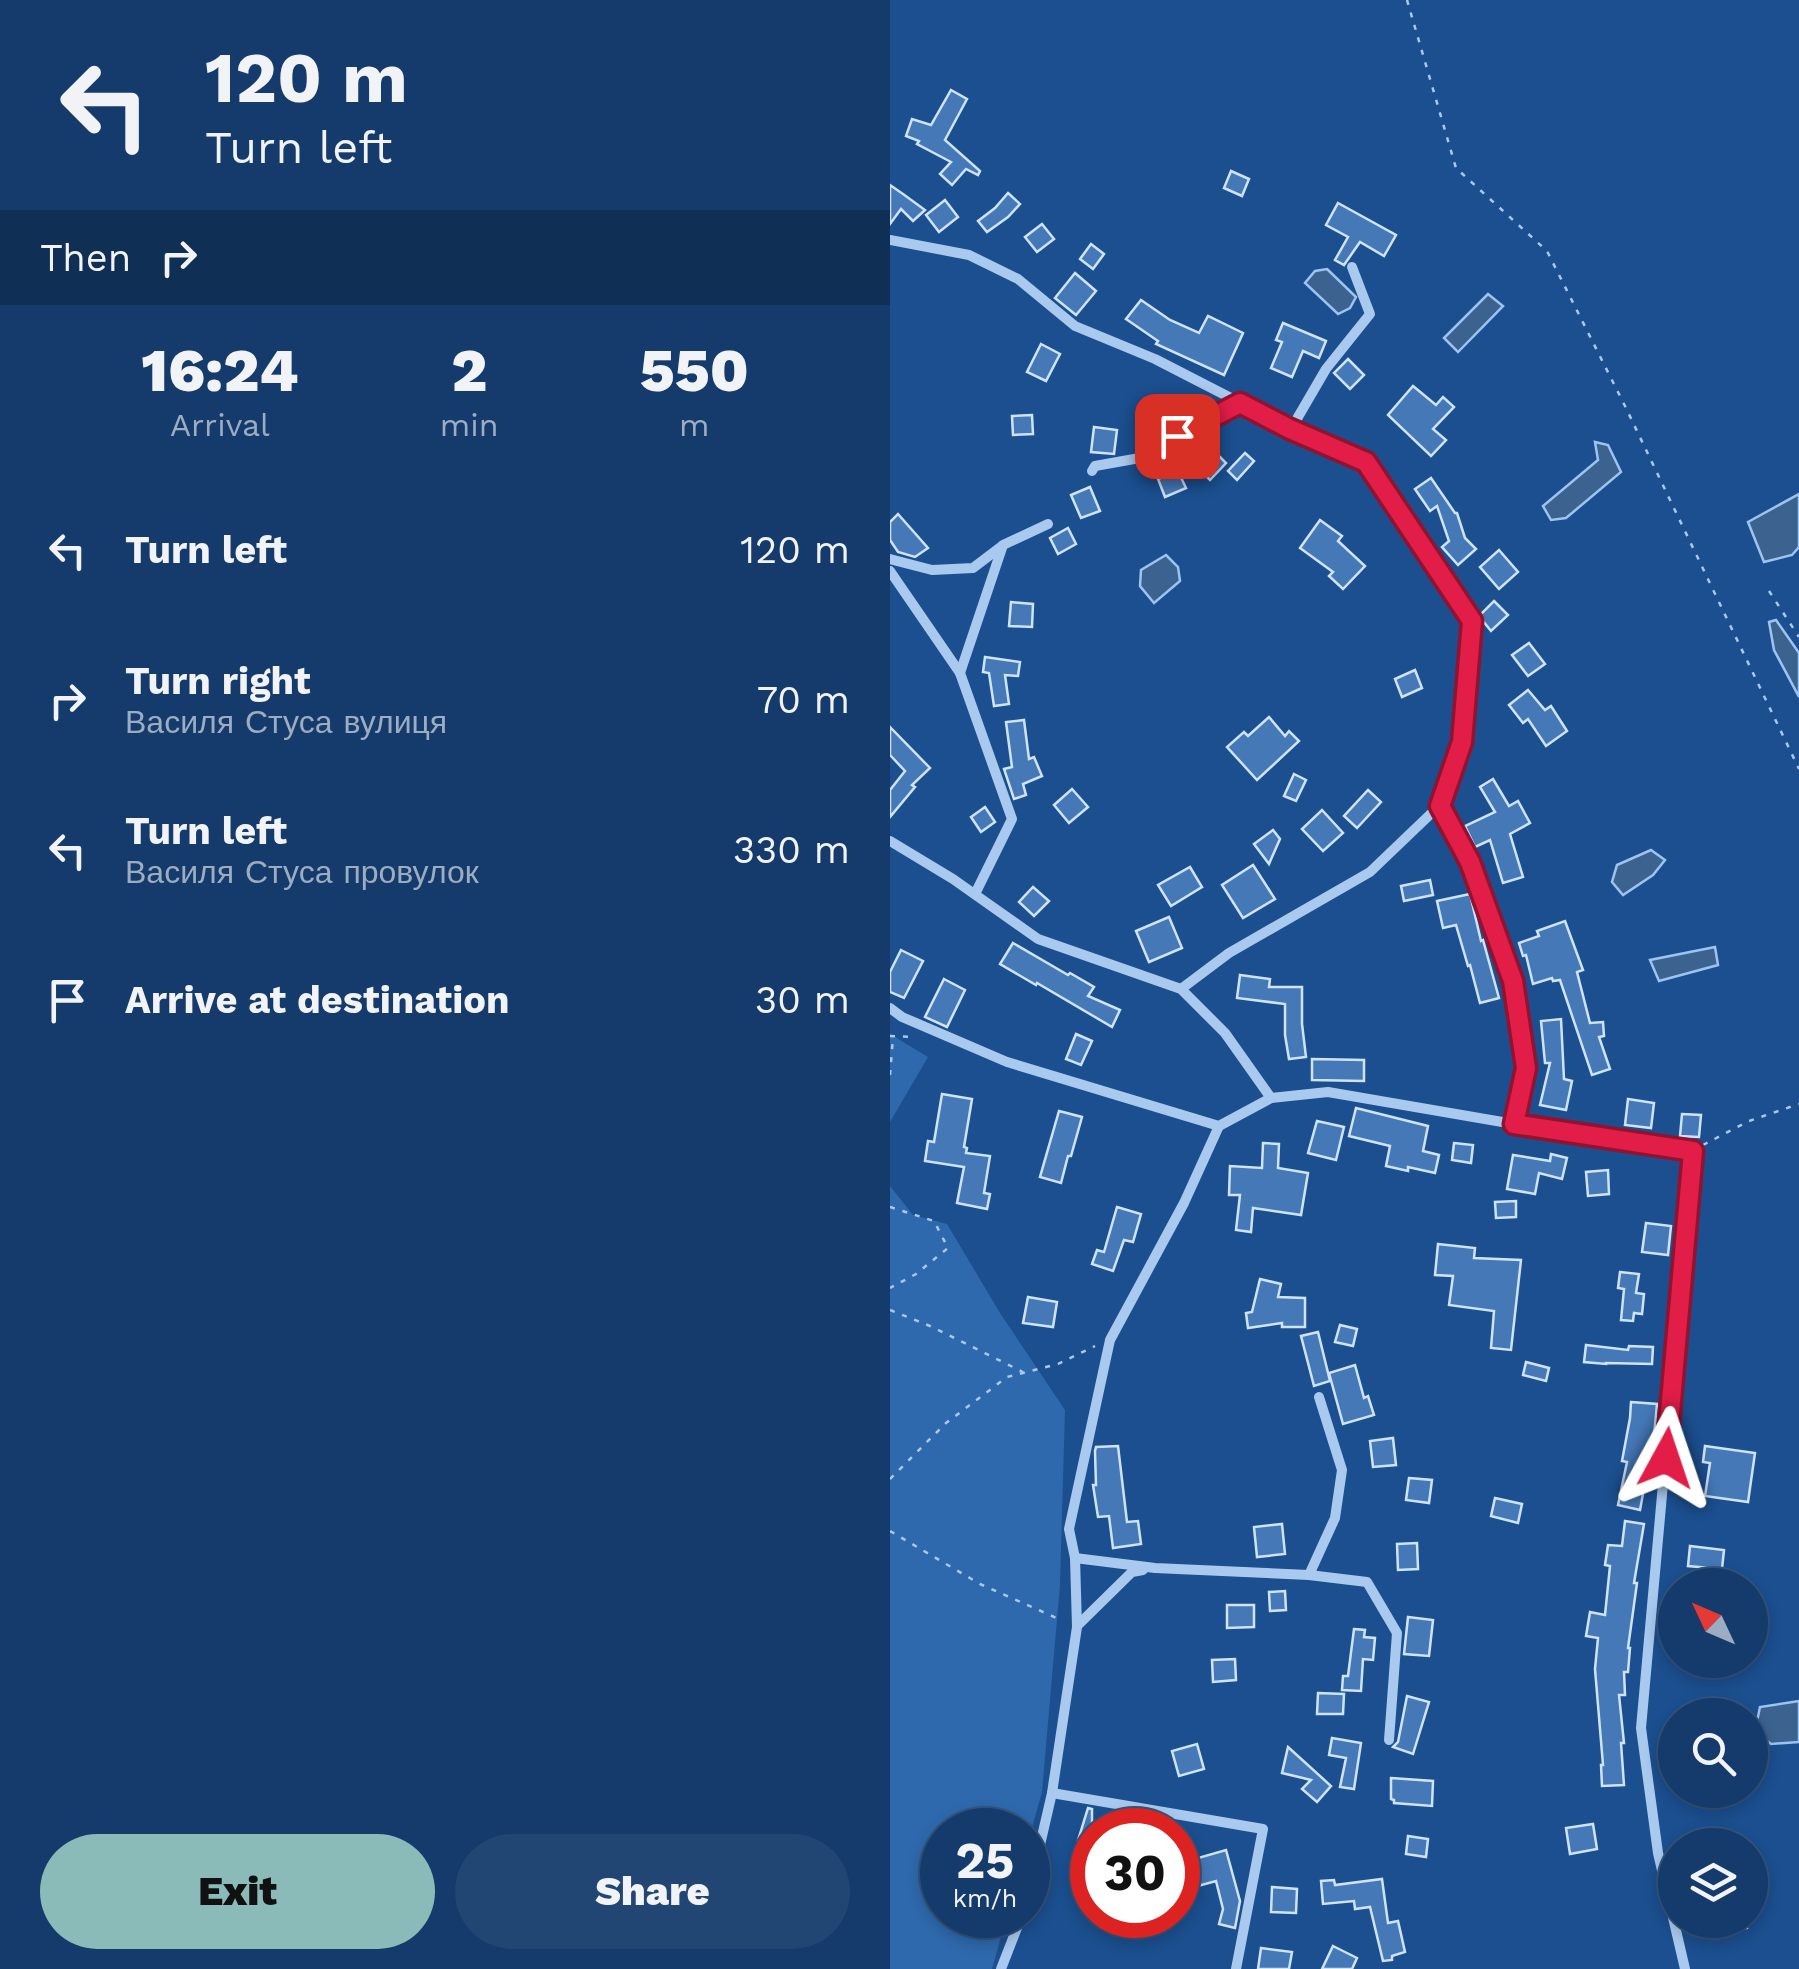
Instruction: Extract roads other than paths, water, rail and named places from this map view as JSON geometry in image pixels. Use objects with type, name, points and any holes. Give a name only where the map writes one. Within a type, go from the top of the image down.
[{"type":"street","points":[[890,240],[969,255],[1018,280],[1074,326],[1155,359],[1290,429],[1366,462],[1472,621],[1462,742],[1440,806],[1370,872],[1228,953],[1181,989]]},
{"type":"street","points":[[1290,429],[1326,369],[1370,314],[1352,267]]},
{"type":"street","points":[[1092,470],[1151,456],[1177,436],[1240,403]]},
{"type":"street","points":[[890,560],[932,570],[974,568],[1003,546],[1048,524]]},
{"type":"street","points":[[960,674],[1003,546]]},
{"type":"street","points":[[890,571],[960,674],[1012,820],[975,894]]},
{"type":"street","points":[[1440,806],[1470,862],[1513,981],[1526,1068],[1514,1124]]},
{"type":"street","points":[[890,840],[1038,939],[1181,989],[1225,1033],[1271,1098]]},
{"type":"street","points":[[890,1008],[902,1017],[1007,1062],[1219,1126]]},
{"type":"street","points":[[1049,1808],[1077,1627],[1076,1558],[1069,1530],[1110,1340],[1184,1203],[1219,1126],[1271,1098],[1328,1092],[1693,1151],[1641,1728],[1658,1853],[1685,1969]]},
{"type":"street","points":[[1309,1575],[1335,1518],[1342,1470],[1319,1397]]},
{"type":"street","points":[[1076,1558],[1156,1568],[1309,1575],[1367,1582],[1397,1633],[1389,1740]]},
{"type":"street","points":[[1077,1627],[1132,1572],[1156,1568]]},
{"type":"street","points":[[1052,1793],[1263,1829],[1236,1969]]},
{"type":"street","points":[[1002,1969],[1013,1938]]}]
